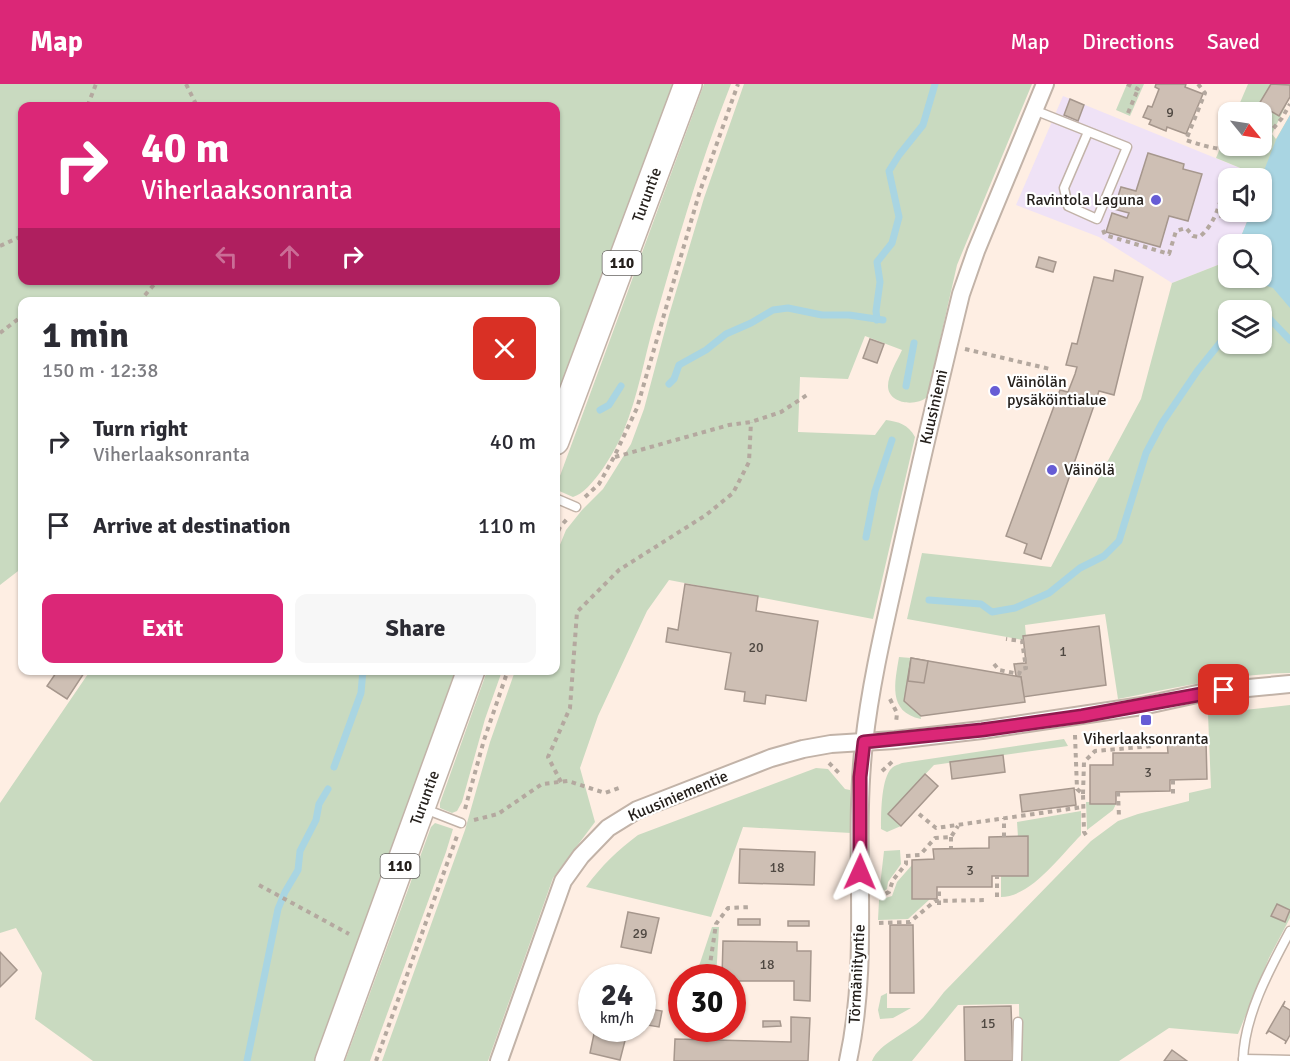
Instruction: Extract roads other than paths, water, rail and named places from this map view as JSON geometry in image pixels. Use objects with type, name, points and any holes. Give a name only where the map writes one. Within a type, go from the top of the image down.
[{"type":"main road","name":"Turuntie","points":[[560,428],[688,84]]},
{"type":"main road","name":"Turuntie","points":[[329,1061],[469,675]]},
{"type":"street","name":"Kuusiniemi","points":[[864,742],[888,611],[961,294],[976,251],[1045,84]]},
{"type":"street","points":[[864,742],[982,730],[1082,716],[1206,692],[1290,684]]},
{"type":"street","name":"Kuusiniementie","points":[[499,1061],[563,881],[581,856],[608,828],[637,810],[771,758],[831,744],[864,742]]},
{"type":"street","name":"Törmäniityntie","points":[[848,1061],[854,1032],[859,955],[860,777],[864,742]]},
{"type":"lane","points":[[1034,110],[1127,147],[1097,219],[1068,206],[1064,189],[1088,132]]},
{"type":"lane","points":[[560,500],[576,507]]},
{"type":"lane","points":[[421,808],[461,823]]},
{"type":"lane","points":[[1290,931],[1286,946],[1259,997],[1246,1033],[1243,1060],[1290,1060]]},
{"type":"lane","points":[[1017,1061],[1018,1022]]},
{"type":"water","points":[[1290,115],[1290,308],[1272,288],[1272,234],[1242,234],[1247,222],[1272,222],[1272,168],[1265,168],[1270,156],[1272,156],[1276,140]]},
{"type":"waterway","points":[[877,320],[880,282],[877,262],[892,243],[899,217],[889,171],[923,125],[935,84]]},
{"type":"waterway","points":[[669,384],[674,379],[679,365],[706,350],[726,334],[773,310],[788,308],[822,315],[849,315],[883,320]]},
{"type":"waterway","points":[[1272,321],[1290,340]]},
{"type":"waterway","points":[[906,386],[914,343]]},
{"type":"waterway","points":[[929,600],[981,604],[992,612],[1015,608],[1049,593],[1080,568],[1104,556],[1119,541],[1146,453],[1162,423],[1218,345]]},
{"type":"waterway","points":[[600,410],[609,405],[621,386]]},
{"type":"waterway","points":[[866,537],[875,491],[892,440]]},
{"type":"waterway","points":[[334,767],[361,693],[363,675]]},
{"type":"waterway","points":[[247,1061],[278,909],[298,870],[300,851],[316,820],[319,804],[328,789]]},
{"type":"place","name":"Ravintola Laguna","points":[[1156,200]]},
{"type":"place","name":"Väinölän pysäköintialue","points":[[995,391]]},
{"type":"place","name":"Väinölä","points":[[1052,470]]},
{"type":"place","name":"Viherlaaksonranta","points":[[1146,720]]}]
